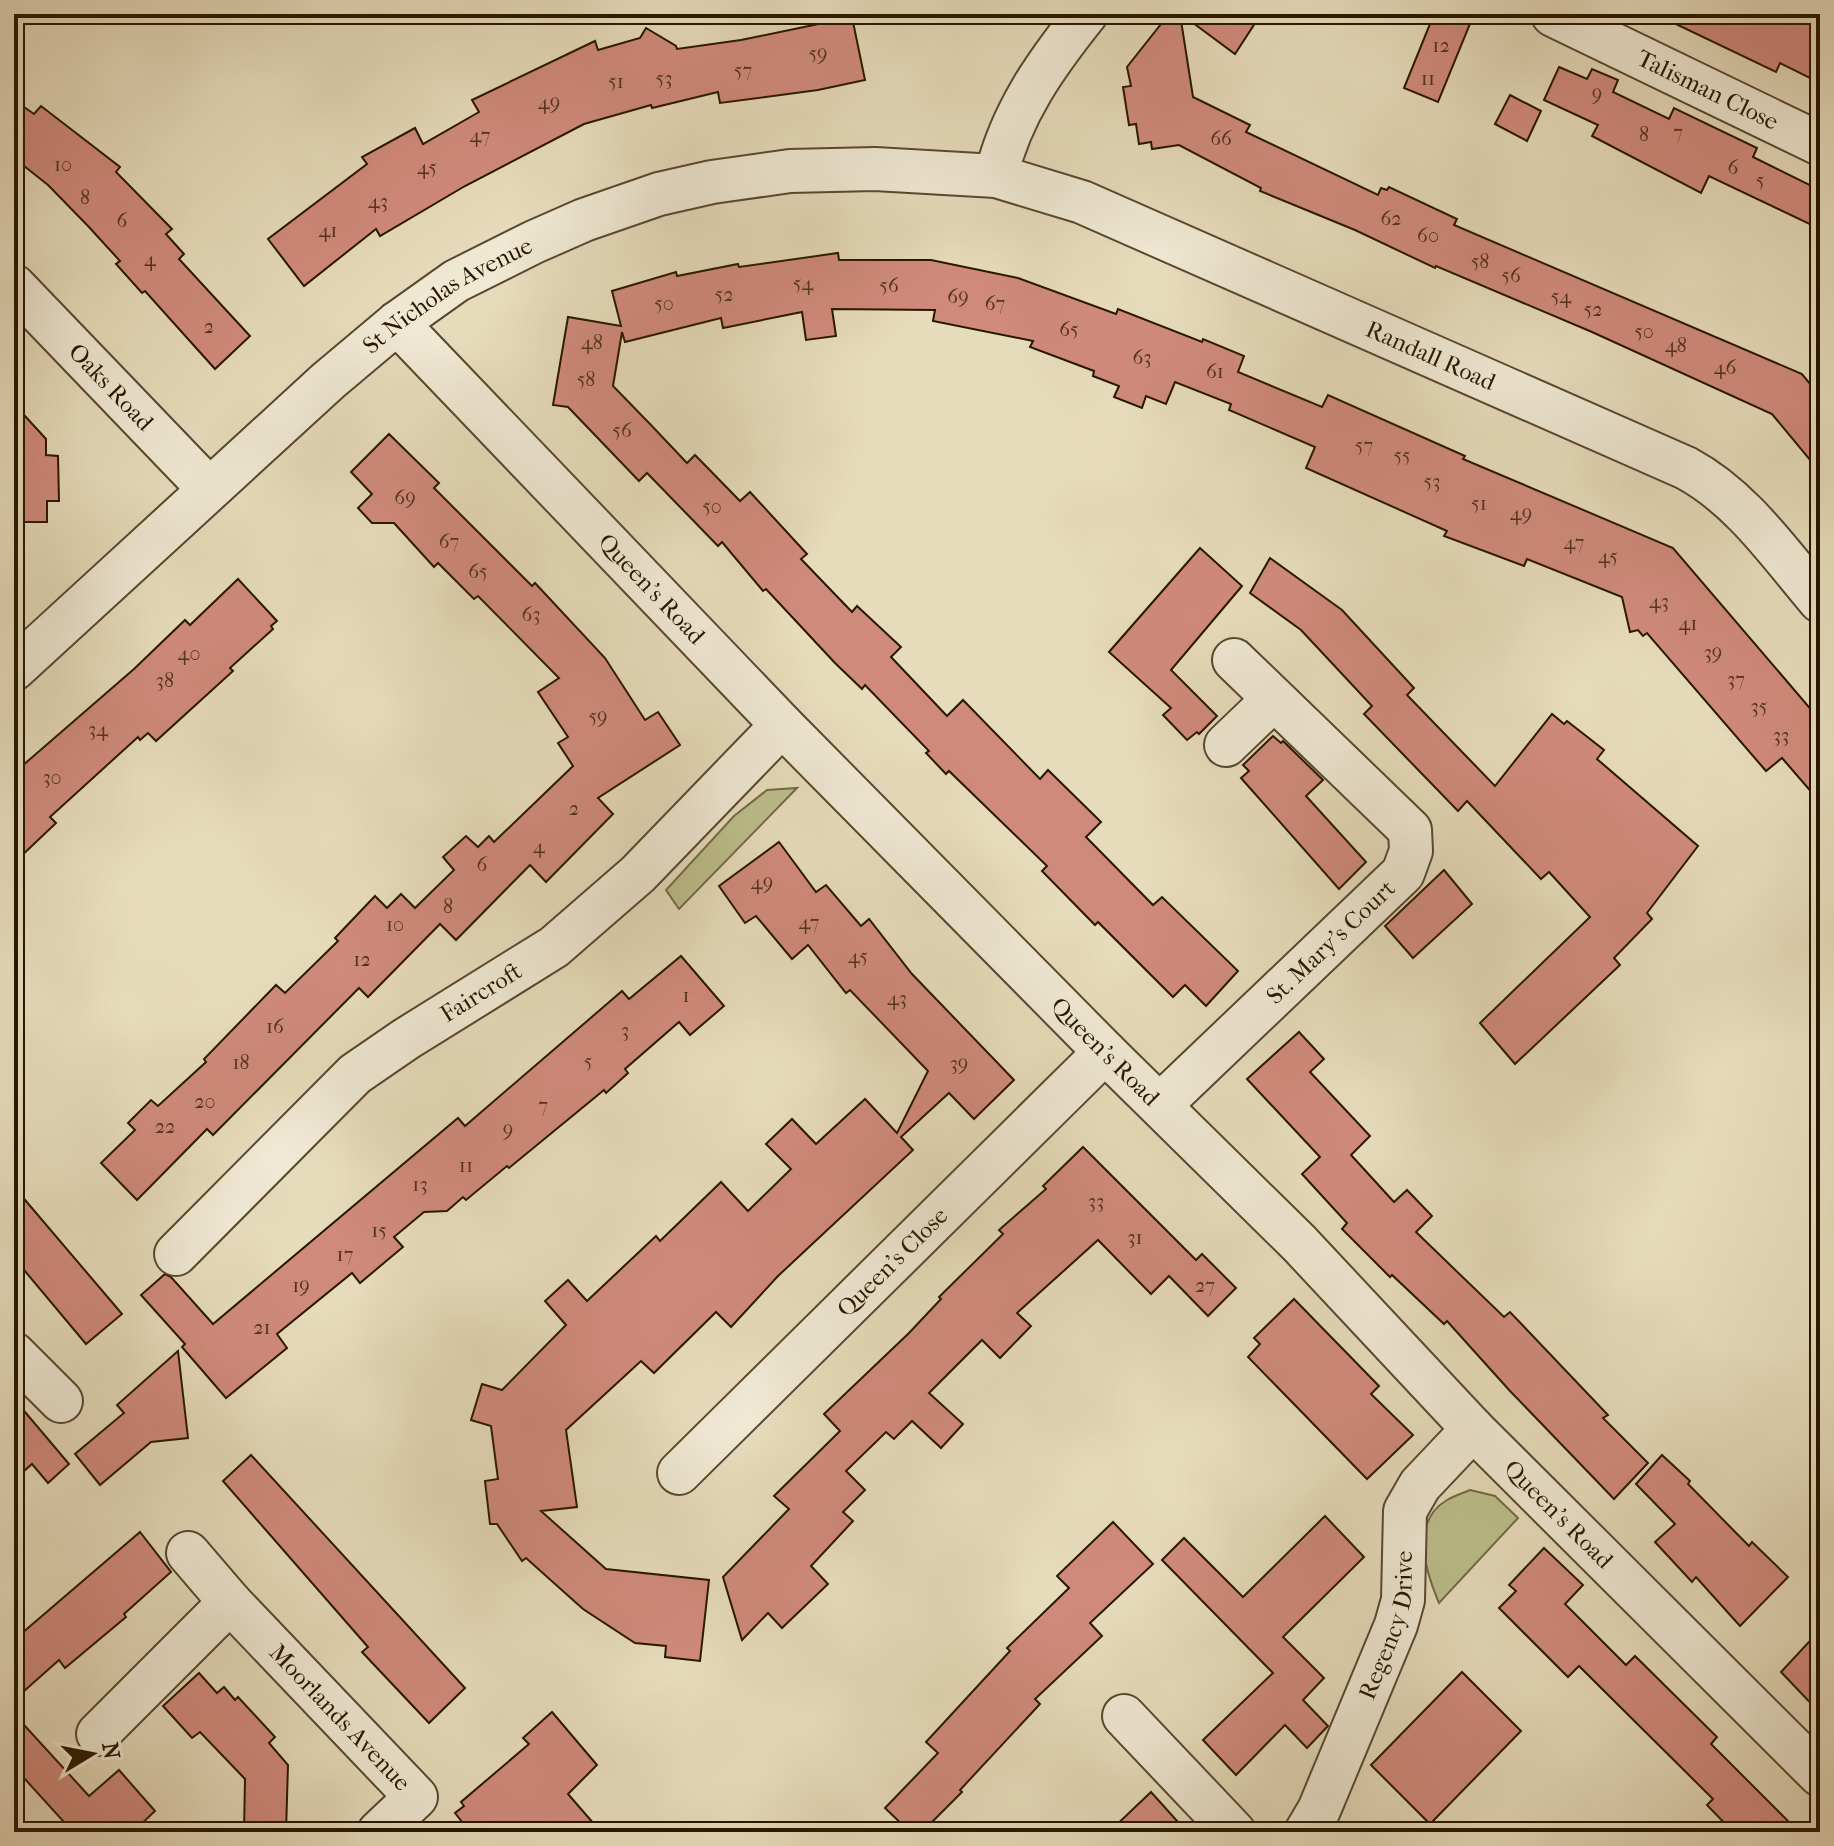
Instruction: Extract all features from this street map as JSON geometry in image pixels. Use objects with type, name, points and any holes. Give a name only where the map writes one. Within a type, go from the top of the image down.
[{"type":"street","points":[[996,176],[1010,128],[1020,110],[1047,62],[1086,14]]},
{"type":"street","name":"Talisman Close","points":[[1553,15],[1820,144]]},
{"type":"street","name":"St Nicholas Avenue","points":[[14,669],[328,381],[397,323],[456,281],[584,220],[659,194],[712,182],[790,171],[875,169],[996,176]]},
{"type":"street","name":"Randall Road","points":[[996,176],[1082,202],[1686,468],[1710,481],[1740,507],[1820,601]]},
{"type":"street","name":"Oaks Road","points":[[14,286],[209,489]]},
{"type":"street","name":"Queen's Road","points":[[397,323],[782,725],[1299,1243],[1473,1429],[1820,1775]]},
{"type":"street","name":"St. Mary's Court","points":[[1160,1105],[1403,873],[1411,851],[1410,830],[1234,660]]},
{"type":"street","points":[[1226,745],[1273,700]]},
{"type":"street","name":"Faircroft","points":[[176,1254],[355,1074],[554,947],[638,874],[782,725]]},
{"type":"street","name":"Queen's Close","points":[[679,1473],[1105,1052]]},
{"type":"street","points":[[14,1354],[61,1401]]},
{"type":"street","name":"Regency Drive","points":[[1306,1832],[1319,1810],[1396,1625],[1403,1600],[1405,1511],[1420,1485],[1473,1429]]},
{"type":"street","name":"Moorlands Avenue","points":[[188,1553],[230,1602],[416,1797],[379,1832]]},
{"type":"street","points":[[98,1734],[230,1602]]},
{"type":"street","points":[[1124,1716],[1234,1832]]},
{"type":"green space","points":[[797,788],[679,909],[666,890],[734,816],[767,790]]},
{"type":"green space","points":[[1470,1490],[1495,1496],[1518,1518],[1439,1603],[1426,1562],[1424,1547],[1428,1521],[1435,1509],[1447,1500]]},
{"type":"building","points":[[1169,14],[1180,14],[1193,97],[1250,125],[1246,132],[1378,195],[1381,188],[1387,190],[1389,187],[1457,219],[1454,225],[1802,374],[1820,396],[1820,472],[1772,414],[1592,332],[1435,268],[1355,230],[1260,191],[1261,188],[1179,145],[1152,149],[1151,142],[1139,144],[1136,124],[1129,125],[1123,87],[1131,86],[1127,67]]},
{"type":"building","points":[[1181,14],[1261,14],[1235,54]]},
{"type":"building","points":[[1434,14],[1474,14],[1438,102],[1404,88]]},
{"type":"building","points":[[1655,14],[1820,14],[1820,83],[1780,63],[1776,72]]},
{"type":"building","points":[[852,17],[865,80],[818,90],[720,103],[718,92],[652,108],[651,105],[584,124],[465,186],[380,236],[376,229],[304,286],[268,239],[367,164],[362,157],[415,128],[423,144],[479,112],[472,100],[595,41],[598,50],[640,38],[646,28],[677,49],[741,40]]},
{"type":"building","points":[[1559,67],[1587,79],[1592,69],[1618,80],[1613,92],[1669,119],[1674,108],[1757,148],[1753,157],[1820,190],[1820,229],[1709,176],[1701,193],[1592,136],[1598,125],[1544,100]]},
{"type":"building","points":[[1510,95],[1541,111],[1527,141],[1495,124]]},
{"type":"building","points":[[14,100],[34,114],[41,106],[120,167],[116,172],[172,229],[166,234],[184,254],[179,259],[250,336],[215,369],[145,291],[142,293],[116,264],[120,261],[88,226],[48,185],[14,158]]},
{"type":"building","points":[[838,253],[839,260],[931,260],[1018,278],[1116,314],[1118,309],[1202,342],[1203,339],[1244,356],[1238,372],[1322,407],[1328,395],[1465,456],[1463,459],[1673,548],[1820,720],[1820,802],[1782,758],[1766,771],[1647,633],[1643,636],[1638,630],[1630,632],[1622,597],[1527,559],[1524,566],[1444,536],[1447,531],[1306,468],[1315,447],[1229,410],[1231,404],[1175,382],[1166,404],[1146,396],[1142,408],[1114,397],[1119,386],[1093,376],[1094,371],[1030,347],[1033,341],[933,321],[935,310],[832,309],[836,336],[806,340],[802,312],[723,328],[721,318],[625,342],[622,332],[613,386],[687,463],[695,455],[740,501],[750,492],[807,554],[801,559],[852,612],[857,606],[901,647],[891,657],[947,716],[963,700],[1040,779],[1048,770],[1101,822],[1086,837],[1153,905],[1162,897],[1238,971],[1206,1006],[1185,985],[1173,997],[1098,922],[1095,925],[1042,871],[1047,866],[949,771],[946,774],[926,753],[929,751],[865,685],[862,689],[766,589],[763,591],[722,542],[718,546],[647,473],[639,481],[568,407],[553,405],[568,317],[621,326],[612,291],[676,272],[677,276],[738,264],[739,267]]},
{"type":"building","points":[[14,404],[46,439],[46,455],[58,456],[59,501],[47,501],[47,522],[14,522]]},
{"type":"building","points":[[389,434],[439,483],[434,488],[532,586],[535,583],[605,658],[645,720],[658,712],[680,745],[598,798],[613,814],[546,882],[530,865],[456,940],[440,924],[368,997],[359,988],[213,1135],[207,1129],[137,1200],[101,1163],[135,1130],[128,1123],[151,1100],[158,1106],[206,1062],[204,1059],[276,985],[285,993],[338,941],[335,938],[375,896],[387,908],[401,894],[415,908],[454,870],[443,857],[466,836],[478,847],[489,836],[494,842],[573,766],[558,743],[568,737],[538,692],[559,678],[478,596],[474,599],[438,563],[434,567],[394,523],[372,523],[358,508],[372,494],[351,472]]},
{"type":"building","points":[[1200,548],[1242,586],[1171,670],[1217,716],[1199,734],[1197,732],[1187,740],[1163,715],[1171,708],[1109,652]]},
{"type":"building","points":[[1270,558],[1342,610],[1414,688],[1407,695],[1495,786],[1552,714],[1564,724],[1567,721],[1604,750],[1597,759],[1698,846],[1647,913],[1652,919],[1614,958],[1620,965],[1515,1064],[1480,1023],[1590,917],[1549,872],[1541,879],[1467,801],[1458,811],[1364,714],[1372,706],[1301,630],[1250,593]]},
{"type":"building","points":[[238,579],[277,621],[271,626],[273,629],[230,668],[233,671],[156,741],[148,733],[140,740],[138,737],[50,817],[56,823],[14,863],[14,773],[134,669],[185,620],[190,625]]},
{"type":"building","points":[[1273,736],[1281,743],[1283,741],[1323,780],[1306,796],[1366,862],[1339,889],[1241,778],[1249,771],[1243,765]]},
{"type":"building","points":[[779,842],[816,892],[826,885],[861,926],[869,919],[912,974],[1014,1080],[974,1119],[949,1093],[901,1137],[913,1150],[778,1276],[731,1327],[716,1312],[654,1373],[641,1361],[566,1430],[577,1507],[541,1511],[606,1569],[709,1580],[700,1661],[665,1657],[666,1646],[635,1643],[583,1609],[526,1558],[522,1561],[497,1524],[490,1524],[485,1481],[498,1479],[491,1426],[471,1420],[482,1384],[502,1390],[566,1325],[545,1301],[568,1280],[587,1301],[656,1236],[660,1241],[721,1182],[748,1211],[791,1169],[766,1144],[792,1119],[816,1144],[865,1099],[897,1133],[928,1071],[850,990],[846,993],[808,945],[792,959],[756,916],[745,923],[719,886]]},
{"type":"building","points":[[1444,870],[1472,904],[1413,958],[1385,926]]},
{"type":"building","points":[[681,956],[724,1006],[690,1035],[679,1022],[625,1069],[628,1073],[606,1093],[604,1090],[466,1200],[463,1197],[447,1211],[424,1212],[394,1237],[403,1247],[360,1283],[352,1273],[277,1334],[287,1348],[226,1398],[182,1347],[185,1344],[141,1295],[165,1274],[213,1324],[458,1118],[465,1126],[622,991],[629,999]]},
{"type":"building","points":[[1299,1032],[1324,1059],[1310,1072],[1370,1136],[1351,1155],[1394,1202],[1407,1190],[1432,1216],[1416,1232],[1504,1317],[1510,1312],[1608,1415],[1603,1418],[1648,1463],[1614,1499],[1447,1321],[1444,1324],[1392,1275],[1390,1277],[1342,1229],[1347,1223],[1302,1174],[1320,1157],[1247,1079]]},
{"type":"building","points":[[1083,1147],[1196,1260],[1202,1254],[1236,1288],[1208,1316],[1169,1276],[1151,1294],[1098,1240],[1017,1313],[1031,1326],[1000,1358],[982,1340],[929,1393],[963,1424],[941,1448],[912,1421],[894,1439],[886,1432],[846,1471],[865,1490],[843,1512],[853,1521],[811,1566],[828,1584],[782,1628],[768,1613],[742,1640],[723,1577],[789,1509],[774,1496],[840,1431],[824,1414],[909,1333],[941,1299],[939,1297],[1003,1234],[999,1230],[1046,1189],[1043,1186]]},
{"type":"building","points":[[14,1187],[122,1314],[86,1344],[14,1258]]},
{"type":"building","points":[[1294,1299],[1379,1386],[1371,1394],[1413,1435],[1367,1479],[1248,1357],[1260,1344],[1254,1338]]},
{"type":"building","points":[[178,1351],[188,1438],[151,1442],[100,1485],[75,1454],[124,1413],[117,1405]]},
{"type":"building","points":[[14,1399],[69,1464],[48,1483],[32,1464],[14,1480]]},
{"type":"building","points":[[251,1455],[465,1688],[429,1723],[362,1652],[368,1647],[223,1481]]},
{"type":"building","points":[[1662,1455],[1749,1546],[1752,1542],[1788,1577],[1740,1626],[1696,1577],[1692,1582],[1655,1542],[1675,1524],[1636,1484]]},
{"type":"building","points":[[1325,1516],[1364,1557],[1283,1637],[1324,1678],[1303,1700],[1328,1726],[1307,1748],[1285,1725],[1236,1775],[1203,1740],[1273,1673],[1162,1560],[1184,1538],[1243,1597]]},
{"type":"building","points":[[1113,1522],[1153,1564],[1090,1623],[1102,1636],[1035,1699],[1040,1704],[960,1790],[962,1792],[922,1832],[910,1832],[885,1808],[938,1753],[926,1742],[1010,1651],[1007,1648],[1069,1588],[1057,1576]]},
{"type":"building","points":[[140,1532],[171,1572],[124,1614],[126,1617],[65,1668],[59,1660],[14,1700],[14,1640]]},
{"type":"building","points":[[1544,1548],[1583,1585],[1565,1604],[1626,1665],[1635,1656],[1717,1737],[1711,1744],[1799,1832],[1733,1832],[1707,1805],[1713,1799],[1579,1666],[1568,1677],[1499,1608],[1516,1591],[1509,1585]]},
{"type":"building","points":[[1820,1630],[1820,1713],[1781,1672]]},
{"type":"building","points":[[1462,1672],[1521,1731],[1430,1824],[1371,1765]]},
{"type":"building","points":[[199,1673],[217,1693],[224,1687],[235,1700],[238,1697],[275,1737],[269,1743],[288,1765],[286,1832],[244,1832],[245,1779],[200,1732],[192,1738],[163,1706]]},
{"type":"building","points":[[552,1712],[597,1765],[568,1794],[601,1832],[470,1832],[455,1813],[464,1806],[461,1802],[529,1744],[523,1738]]},
{"type":"building","points":[[14,1714],[89,1796],[119,1770],[155,1811],[133,1832],[73,1832],[14,1767]]},
{"type":"building","points":[[1151,1792],[1187,1832],[1109,1832]]}]
